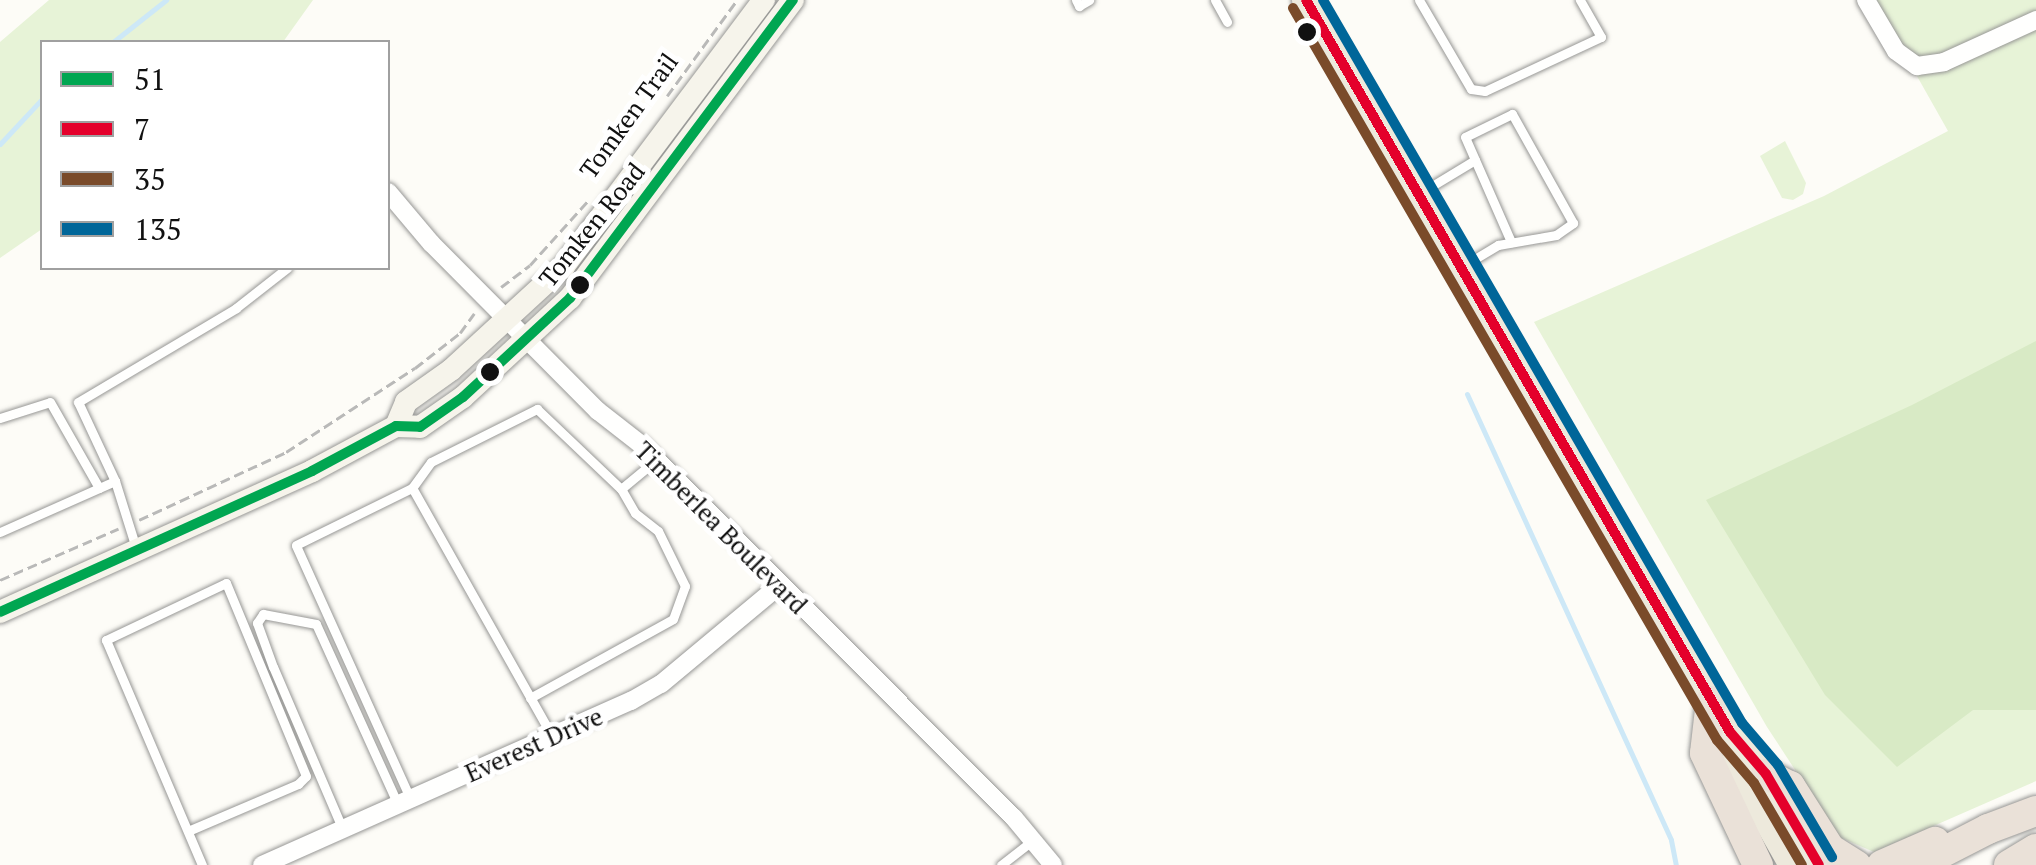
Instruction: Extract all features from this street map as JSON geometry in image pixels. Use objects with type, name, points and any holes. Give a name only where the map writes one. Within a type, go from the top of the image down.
[{"type":"highway","points":[[1712,701],[1706,753],[1758,865]]},
{"type":"highway","points":[[1766,774],[1790,786],[1830,848],[1856,865]]},
{"type":"highway","points":[[1918,865],[1988,828],[2036,811]]},
{"type":"highway","points":[[1882,865],[1972,824],[1988,828]]},
{"type":"highway","points":[[2010,865],[2036,849]]},
{"type":"main road","name":"Tomken Road","points":[[396,426],[406,402],[508,320],[600,222],[764,0]]},
{"type":"main road","name":"Tomken Road","points":[[0,612],[312,471],[396,426],[420,427],[528,340],[590,273],[793,0]]},
{"type":"main road","points":[[1306,0],[1730,732],[1766,774],[1819,865]]},
{"type":"main road","points":[[1730,732],[1747,784],[1794,865]]},
{"type":"street","points":[[1866,0],[1896,51],[1917,66],[1944,62],[2036,20]]},
{"type":"street","name":"Timberlea Boulevard","points":[[390,194],[508,320],[598,410],[656,460],[1034,839],[1053,865]]},
{"type":"street","name":"Everest Drive","points":[[262,865],[552,737],[661,684],[780,585]]},
{"type":"lane","points":[[1076,0],[1079,6],[1089,0]]},
{"type":"lane","points":[[1214,0],[1227,22]]},
{"type":"lane","points":[[1433,0],[1421,3],[1471,89],[1485,91],[1602,37],[1580,0]]},
{"type":"lane","points":[[1461,267],[1512,242],[1556,235],[1573,223],[1512,114],[1465,137],[1512,242]]},
{"type":"lane","points":[[1418,194],[1476,160]]},
{"type":"lane","points":[[137,551],[115,482],[78,402],[236,308],[284,270]]},
{"type":"lane","points":[[0,418],[50,402],[99,488]]},
{"type":"lane","points":[[405,803],[296,545],[412,488],[431,462],[537,409],[622,490],[635,513],[658,531],[685,586],[673,619],[530,698]]},
{"type":"lane","points":[[622,490],[656,460]]},
{"type":"lane","points":[[0,532],[115,482]]},
{"type":"lane","points":[[412,488],[552,737]]},
{"type":"lane","points":[[188,831],[298,784],[306,776],[226,583],[106,640],[202,865]]},
{"type":"lane","points":[[342,830],[273,667],[258,624],[263,614],[316,624],[405,803]]},
{"type":"lane","points":[[1001,865],[1034,839]]},
{"type":"path","name":"Tomken Trail","points":[[665,99],[736,0]]},
{"type":"path","name":"Tomken Trail","points":[[501,287],[530,265],[598,191]]},
{"type":"path","points":[[163,510],[286,452],[371,399],[460,333],[472,316]]},
{"type":"path","points":[[0,580],[89,542]]},
{"type":"green space","points":[[49,0],[313,0],[284,40],[40,40],[40,230],[0,258],[0,42]]},
{"type":"green space","points":[[1874,0],[2036,0],[2036,781],[1874,852],[1839,837],[1767,727],[1534,322],[1824,196],[1948,131]]},
{"type":"green space","points":[[1785,141],[1806,183],[1803,194],[1793,200],[1782,198],[1760,156]]},
{"type":"green space","points":[[2036,341],[2036,710],[1973,710],[1897,767],[1825,695],[1706,500],[1912,405]]},
{"type":"waterway","points":[[116,40],[166,0]]},
{"type":"waterway","points":[[0,144],[40,101]]},
{"type":"waterway","points":[[1467,394],[1671,840],[1676,865]]},
{"type":"transit line","name":"51","points":[[0,612],[312,471],[396,426],[420,427],[463,397],[570,298],[793,0]]},
{"type":"transit line","name":"7","points":[[1306,0],[1730,732],[1766,774],[1819,865]]},
{"type":"transit line","name":"135","points":[[1323,0],[1742,723],[1778,765],[1832,857]]},
{"type":"transit line","name":"35","points":[[1293,8],[1717,740],[1754,783],[1802,865]]}]
